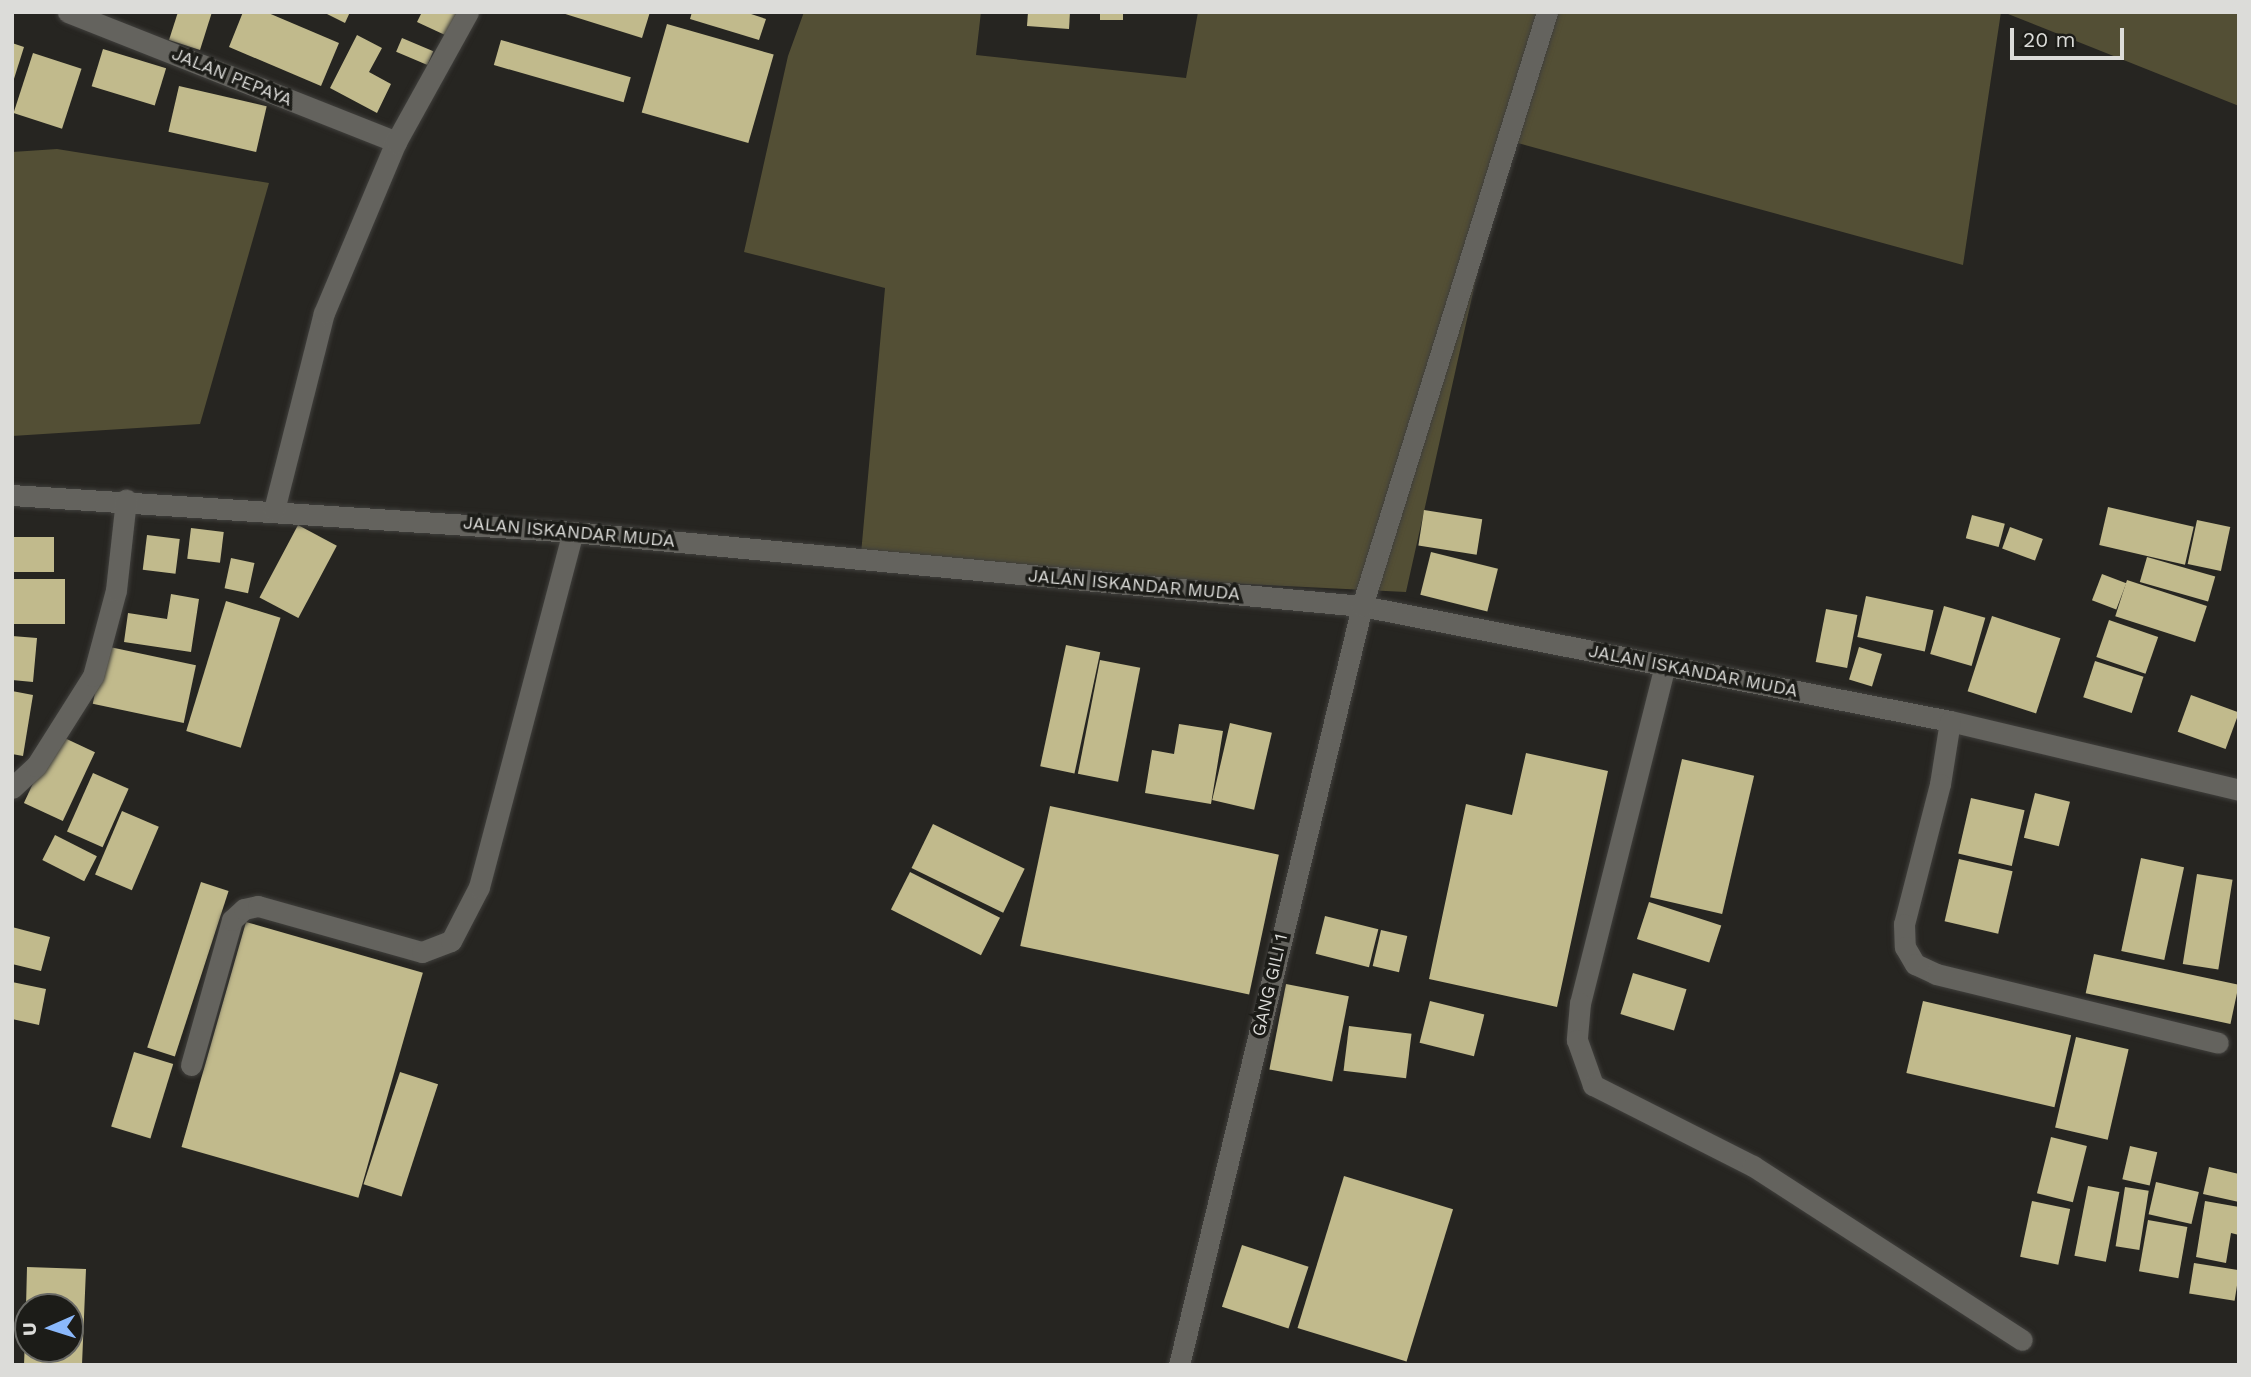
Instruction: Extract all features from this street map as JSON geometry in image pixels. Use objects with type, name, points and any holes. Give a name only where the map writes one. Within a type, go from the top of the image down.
[{"type":"street","points":[[274,510],[324,313],[396,142],[468,12]]},
{"type":"street","name":"GANG GILI 1","points":[[1179,1365],[1362,606],[1548,12]]},
{"type":"street","name":"JALAN PEPAYA","points":[[77,14],[396,142]]},
{"type":"street","name":"JALAN ISKANDAR MUDA","points":[[12,495],[126,500],[573,531],[1362,606],[1950,721],[2239,790]]},
{"type":"street","points":[[12,788],[36,766],[93,676],[116,590],[126,500]]},
{"type":"street","points":[[191,1065],[232,920],[244,909],[258,906],[422,952],[451,940],[479,887],[573,531]]},
{"type":"street","points":[[1665,665],[1580,1003],[1577,1040],[1593,1086],[1753,1167],[2022,1340]]},
{"type":"street","points":[[1950,721],[1940,785],[1904,924],[1905,947],[1915,964],[1936,974],[2218,1043]]},
{"type":"shaded area","points":[[804,12],[981,12],[976,55],[1186,78],[1198,12],[2001,12],[1963,265],[1507,140],[1406,592],[860,565],[885,288],[744,252],[788,56]]},
{"type":"shaded area","points":[[2003,12],[2239,12],[2239,106]]},
{"type":"shaded area","points":[[57,149],[269,183],[200,424],[12,436],[12,152]]},
{"type":"building","points":[[178,12],[212,12],[200,50],[169,40]]},
{"type":"building","points":[[243,12],[266,12],[339,43],[321,86],[229,47]]},
{"type":"building","points":[[323,12],[350,12],[345,23]]},
{"type":"building","points":[[422,12],[457,12],[445,35],[417,22]]},
{"type":"building","points":[[559,12],[650,12],[642,38]]},
{"type":"building","points":[[692,12],[745,12],[766,19],[759,40],[690,19]]},
{"type":"building","points":[[1028,12],[1070,12],[1069,29],[1027,26]]},
{"type":"building","points":[[1100,12],[1123,12],[1123,20],[1100,20]]},
{"type":"building","points":[[667,24],[774,55],[748,143],[642,112]]},
{"type":"building","points":[[357,35],[382,48],[369,72],[391,84],[377,113],[330,88]]},
{"type":"building","points":[[402,38],[433,51],[427,65],[396,52]]},
{"type":"building","points":[[501,40],[631,77],[624,102],[494,65]]},
{"type":"building","points":[[12,43],[24,47],[13,82],[12,81]]},
{"type":"building","points":[[103,49],[166,68],[155,106],[92,86]]},
{"type":"building","points":[[33,53],[82,69],[62,129],[14,113]]},
{"type":"building","points":[[179,86],[267,106],[256,152],[168,132]]},
{"type":"building","points":[[2108,507],[2194,527],[2185,565],[2099,545]]},
{"type":"building","points":[[1424,510],[1482,519],[1477,555],[1418,546]]},
{"type":"building","points":[[1972,515],[2005,524],[1999,547],[1966,538]]},
{"type":"building","points":[[2197,520],[2230,527],[2221,571],[2188,564]]},
{"type":"building","points":[[298,525],[337,546],[298,618],[260,597]]},
{"type":"building","points":[[2010,527],[2043,539],[2035,561],[2002,549]]},
{"type":"building","points":[[191,528],[224,532],[220,563],[187,559]]},
{"type":"building","points":[[147,535],[180,539],[175,574],[143,570]]},
{"type":"building","points":[[12,537],[54,537],[54,572],[12,572]]},
{"type":"building","points":[[1431,552],[1498,569],[1487,611],[1420,595]]},
{"type":"building","points":[[2147,557],[2215,577],[2208,602],[2140,582]]},
{"type":"building","points":[[231,558],[254,563],[248,593],[225,588]]},
{"type":"building","points":[[2102,574],[2126,583],[2116,609],[2092,600]]},
{"type":"building","points":[[12,579],[65,579],[65,624],[12,624]]},
{"type":"building","points":[[2127,580],[2207,606],[2195,642],[2115,616]]},
{"type":"building","points":[[171,594],[199,599],[191,652],[124,642],[128,613],[167,619]]},
{"type":"building","points":[[1866,596],[1933,610],[1925,651],[1857,637]]},
{"type":"building","points":[[226,601],[281,618],[241,748],[186,731]]},
{"type":"building","points":[[1944,606],[1985,618],[1972,666],[1930,654]]},
{"type":"building","points":[[1826,609],[1857,615],[1847,668],[1816,662]]},
{"type":"building","points":[[1992,616],[2060,638],[2036,713],[1968,691]]},
{"type":"building","points":[[2109,620],[2158,637],[2145,674],[2096,657]]},
{"type":"building","points":[[12,636],[37,638],[33,682],[12,680]]},
{"type":"building","points":[[1066,645],[1100,652],[1074,774],[1040,766]]},
{"type":"building","points":[[105,646],[196,665],[184,723],[93,704]]},
{"type":"building","points":[[1859,647],[1882,654],[1872,687],[1849,680]]},
{"type":"building","points":[[1100,660],[1140,668],[1118,782],[1078,774]]},
{"type":"building","points":[[2095,661],[2144,677],[2132,713],[2083,697]]},
{"type":"building","points":[[12,691],[33,695],[23,756],[12,754]]},
{"type":"building","points":[[2191,695],[2239,712],[2226,749],[2178,732]]},
{"type":"building","points":[[1230,723],[1272,733],[1254,810],[1212,800]]},
{"type":"building","points":[[1179,724],[1223,731],[1211,804],[1145,793],[1152,750],[1174,754]]},
{"type":"building","points":[[56,734],[95,752],[63,821],[24,803]]},
{"type":"building","points":[[1526,753],[1608,771],[1557,1007],[1429,979],[1466,804],[1512,815]]},
{"type":"building","points":[[1682,759],[1754,776],[1722,914],[1650,897]]},
{"type":"building","points":[[93,773],[129,789],[103,847],[67,831]]},
{"type":"building","points":[[2035,793],[2070,802],[2059,846],[2024,838]]},
{"type":"building","points":[[1971,798],[2025,810],[2012,866],[1958,854]]},
{"type":"building","points":[[1050,806],[1279,855],[1249,995],[1020,946]]},
{"type":"building","points":[[122,811],[159,827],[132,890],[95,875]]},
{"type":"building","points":[[933,824],[1025,869],[1003,913],[912,868]]},
{"type":"building","points":[[55,835],[97,856],[84,881],[42,860]]},
{"type":"building","points":[[2141,858],[2184,867],[2164,960],[2121,951]]},
{"type":"building","points":[[1959,859],[2013,871],[1998,934],[1945,921]]},
{"type":"building","points":[[910,872],[1000,918],[981,955],[891,909]]},
{"type":"building","points":[[2197,874],[2233,880],[2218,970],[2183,964]]},
{"type":"building","points":[[201,882],[229,891],[175,1056],[147,1047]]},
{"type":"building","points":[[1649,902],[1721,925],[1709,963],[1637,939]]},
{"type":"building","points":[[1325,916],[1378,929],[1369,967],[1316,954]]},
{"type":"building","points":[[246,922],[423,973],[358,1198],[182,1147]]},
{"type":"building","points":[[12,927],[50,937],[41,971],[12,964]]},
{"type":"building","points":[[1381,930],[1407,936],[1399,972],[1373,966]]},
{"type":"building","points":[[2094,954],[2239,985],[2230,1024],[2086,993]]},
{"type":"building","points":[[1633,973],[1687,989],[1674,1030],[1620,1014]]},
{"type":"building","points":[[12,982],[46,989],[39,1025],[12,1019]]},
{"type":"building","points":[[1286,984],[1349,996],[1332,1082],[1269,1069]]},
{"type":"building","points":[[1430,1001],[1484,1015],[1474,1056],[1420,1043]]},
{"type":"building","points":[[1923,1001],[2071,1035],[2054,1107],[1906,1073]]},
{"type":"building","points":[[1349,1026],[1412,1034],[1406,1078],[1344,1071]]},
{"type":"building","points":[[2076,1037],[2129,1049],[2108,1140],[2055,1128]]},
{"type":"building","points":[[134,1052],[173,1064],[150,1139],[111,1127]]},
{"type":"building","points":[[400,1072],[438,1084],[402,1197],[364,1184]]},
{"type":"building","points":[[2051,1137],[2087,1146],[2073,1202],[2037,1193]]},
{"type":"building","points":[[2130,1146],[2157,1152],[2150,1185],[2122,1179]]},
{"type":"building","points":[[2209,1167],[2239,1174],[2239,1202],[2203,1194]]},
{"type":"building","points":[[1344,1176],[1453,1209],[1407,1361],[1298,1328]]},
{"type":"building","points":[[2156,1182],[2199,1192],[2191,1224],[2149,1214]]},
{"type":"building","points":[[2088,1186],[2119,1192],[2106,1262],[2074,1256]]},
{"type":"building","points":[[2125,1187],[2149,1191],[2139,1250],[2116,1246]]},
{"type":"building","points":[[2032,1201],[2070,1209],[2058,1265],[2020,1257]]},
{"type":"building","points":[[2205,1201],[2239,1207],[2239,1235],[2231,1233],[2226,1263],[2196,1257]]},
{"type":"building","points":[[2148,1220],[2187,1227],[2178,1278],[2139,1271]]},
{"type":"building","points":[[1242,1245],[1309,1267],[1288,1328],[1222,1307]]},
{"type":"building","points":[[2194,1263],[2239,1270],[2235,1301],[2189,1294]]},
{"type":"building","points":[[27,1267],[86,1269],[84,1317],[84,1293],[26,1293]]},
{"type":"building","points":[[24,1363],[82,1363],[82,1365]]}]
